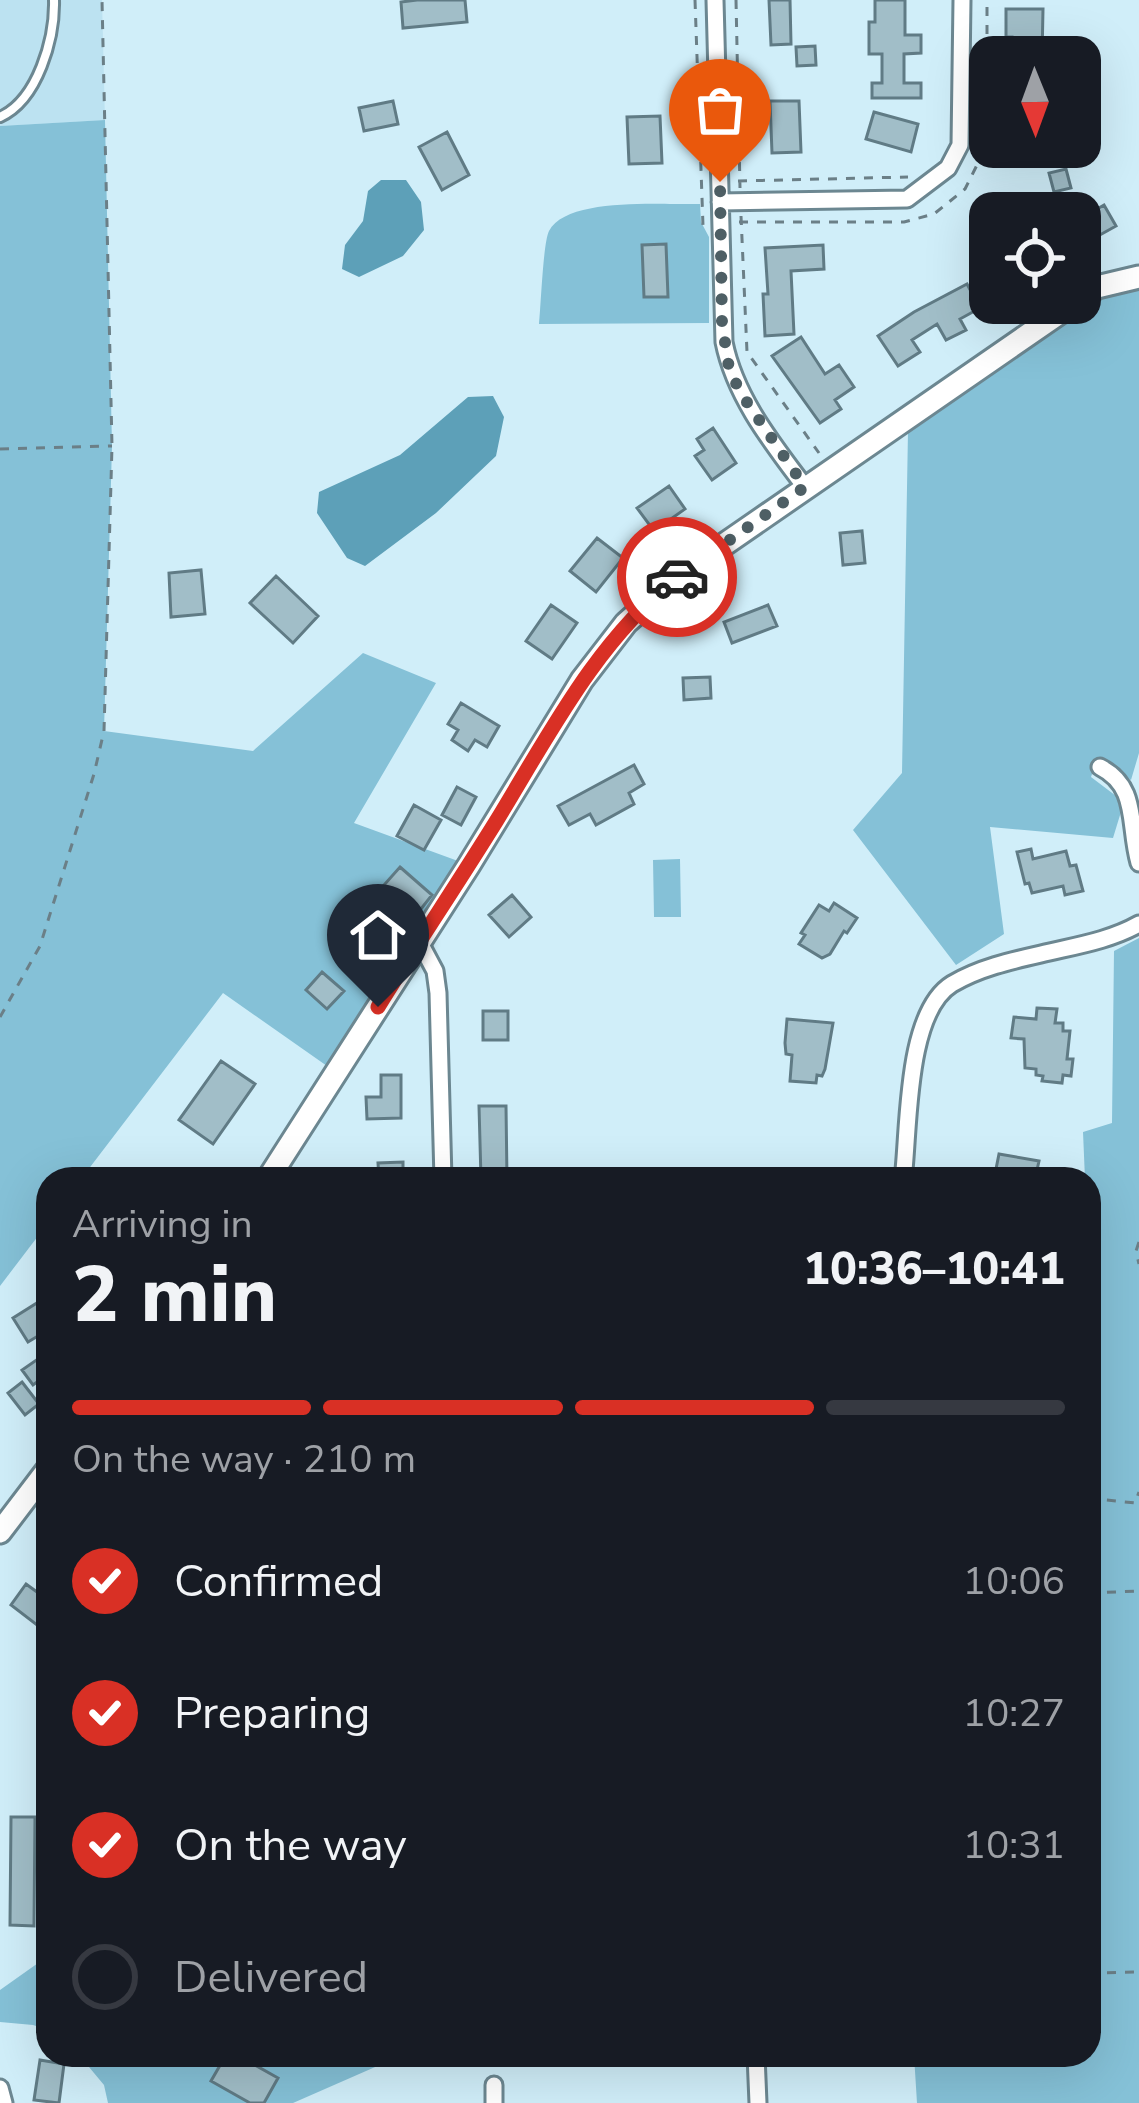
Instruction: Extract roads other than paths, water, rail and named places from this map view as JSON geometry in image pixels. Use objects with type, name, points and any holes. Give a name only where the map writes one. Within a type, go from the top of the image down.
[{"type":"street","points":[[715,0],[722,323],[729,368],[740,392],[805,487]]},
{"type":"street","points":[[720,202],[908,199],[949,168],[960,145],[962,0]]},
{"type":"street","points":[[1101,286],[1139,277]]},
{"type":"street","points":[[276,1167],[582,680],[626,623],[680,574],[1043,324]]},
{"type":"street","points":[[1100,767],[1127,788],[1139,863]]},
{"type":"street","points":[[904,1167],[917,1041],[927,1014],[943,992],[999,964],[1100,940],[1139,924]]},
{"type":"street","points":[[419,941],[435,971],[443,1167]]},
{"type":"street","points":[[0,1532],[36,1485]]},
{"type":"street","points":[[757,2067],[758,2103]]},
{"type":"street","points":[[0,2088],[4,2103]]},
{"type":"lane","points":[[0,117],[38,80],[55,20],[54,0]]}]
